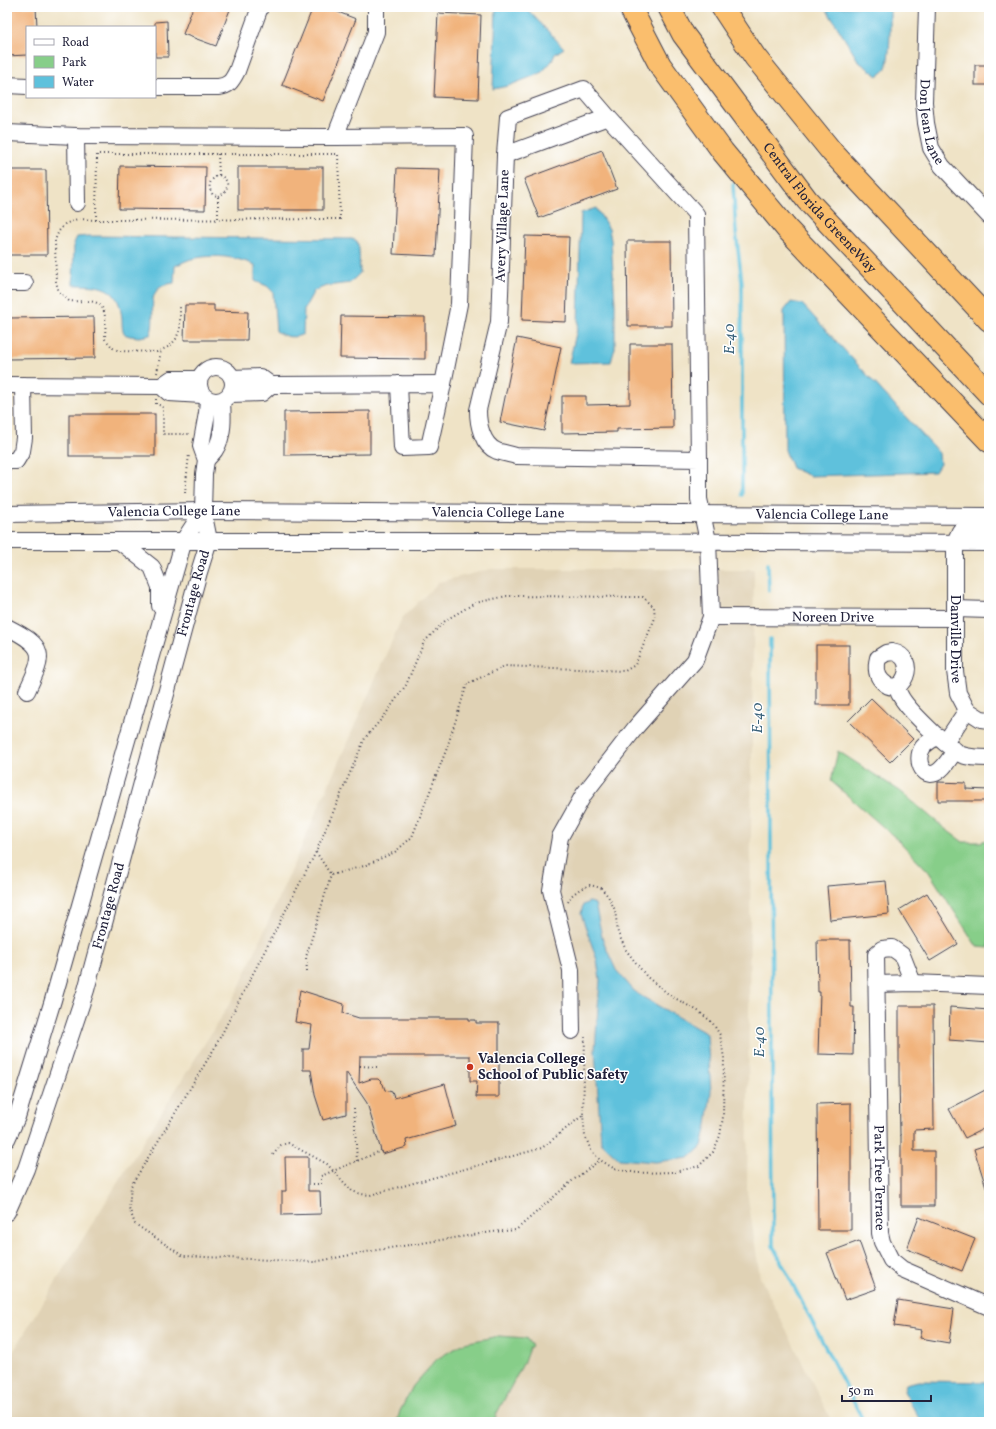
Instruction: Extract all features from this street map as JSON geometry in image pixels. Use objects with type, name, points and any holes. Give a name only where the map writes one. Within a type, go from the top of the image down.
[{"type":"highway","points":[[630,7],[660,65],[723,152],[787,229],[989,441]]},
{"type":"highway","name":"Central Florida GreeneWay","points":[[669,7],[683,34],[807,200],[989,394]]},
{"type":"highway","points":[[722,7],[755,57],[832,152],[989,320]]},
{"type":"street","points":[[156,87],[227,86],[233,80],[238,71],[260,7]]},
{"type":"street","points":[[335,137],[376,32],[376,7]]},
{"type":"street","name":"Don Jean Lane","points":[[926,7],[924,102],[931,148],[942,166],[989,216]]},
{"type":"street","points":[[7,85],[26,86]]},
{"type":"street","points":[[505,155],[508,117],[584,89],[696,214],[699,499],[708,541],[711,617],[695,660],[636,727],[584,794],[560,837],[551,890],[571,970],[579,1033]]},
{"type":"street","name":"Avery Village Lane","points":[[608,117],[505,155],[499,322],[478,410],[478,422],[486,442],[496,451],[516,456],[699,459]]},
{"type":"street","points":[[7,133],[76,136],[465,136],[459,304],[429,447],[402,448],[399,384]]},
{"type":"street","points":[[76,136],[77,204]]},
{"type":"street","points":[[7,283],[25,283]]},
{"type":"street","points":[[203,511],[206,460],[202,446],[207,413],[219,393],[225,370],[215,367],[205,370],[199,379],[198,389],[219,393]]},
{"type":"street","points":[[7,461],[16,461],[22,452],[24,438],[15,385],[158,386],[171,379],[199,379]]},
{"type":"street","points":[[158,386],[169,393],[262,393],[271,385],[443,384]]},
{"type":"street","name":"Valencia College Lane","points":[[7,514],[203,511],[989,516]]},
{"type":"street","name":"Frontage Road","points":[[7,1139],[17,1118],[54,1000],[184,540],[203,511]]},
{"type":"street","name":"Frontage Road","points":[[7,1212],[26,1169],[86,990],[199,572],[209,540],[203,511]]},
{"type":"street","points":[[955,542],[960,531],[970,527],[989,527]]},
{"type":"street","name":"Valencia College Lane","points":[[7,541],[708,541],[989,543]]},
{"type":"street","points":[[119,541],[152,567],[160,587],[161,622]]},
{"type":"street","name":"Danville Drive","points":[[955,542],[955,671],[958,693],[967,710]]},
{"type":"street","name":"Noreen Drive","points":[[711,617],[955,614],[989,610]]},
{"type":"street","points":[[7,627],[26,637],[33,643],[38,652],[39,661],[37,670],[27,691]]},
{"type":"street","points":[[897,686],[899,694],[908,707],[946,743],[961,754],[976,758],[989,758]]},
{"type":"street","points":[[946,743],[967,710],[981,719],[989,720]]},
{"type":"street","name":"Park Tree Terrace","points":[[913,983],[902,955],[892,948],[882,949],[876,954],[880,1232],[882,1242],[891,1260],[902,1269],[989,1307]]},
{"type":"street","points":[[877,984],[913,983],[989,986]]},
{"type":"path","points":[[96,220],[97,154],[338,154],[340,219],[218,220],[96,220],[77,219],[65,224],[59,231],[55,240],[56,282],[59,292],[69,301],[96,302],[101,306],[105,313],[105,339],[113,348],[119,351],[157,352],[170,346],[176,339],[180,329],[180,306]]},
{"type":"path","points":[[218,154],[219,175]]},
{"type":"path","points":[[218,196],[214,195],[210,190],[209,184],[211,180],[219,175]]},
{"type":"path","points":[[218,196],[223,194],[227,188],[227,182],[219,175]]},
{"type":"path","points":[[218,196],[218,220]]},
{"type":"path","points":[[161,350],[158,358],[158,386],[156,404],[162,406],[163,408],[163,434],[192,434]]},
{"type":"path","points":[[185,493],[190,447]]},
{"type":"path","points":[[331,875],[364,866],[395,852],[412,837],[447,748],[467,684],[505,666],[625,670],[635,665],[654,618],[654,608],[643,597],[507,596],[475,603],[446,620],[424,642],[406,685],[385,715],[365,738],[316,852],[214,1048],[131,1186],[129,1208],[134,1224],[183,1256],[314,1262],[378,1250],[492,1232],[516,1230],[572,1180],[600,1160]]},
{"type":"path","points":[[316,852],[331,875]]},
{"type":"path","points":[[307,970],[306,957],[331,875]]},
{"type":"path","points":[[567,905],[571,896],[580,889],[590,885],[601,888],[608,896],[615,910],[618,932],[626,950],[647,977],[671,996],[698,1011],[712,1022],[720,1035],[724,1058],[723,1117],[720,1136],[713,1152],[699,1166],[675,1172],[638,1173],[615,1169],[600,1160],[591,1150],[585,1136],[582,1115],[579,1033]]},
{"type":"path","points":[[360,1066],[377,1067]]},
{"type":"path","points":[[354,1108],[357,1161]]},
{"type":"path","points":[[273,1155],[281,1145],[288,1143],[327,1164],[352,1191],[370,1195],[542,1148],[582,1115]]},
{"type":"path","points":[[313,1184],[321,1184],[322,1176],[381,1151]]},
{"type":"shaded area","name":"Valencia College School of Public Safety","points":[[491,569],[754,569],[747,1191],[760,1277],[832,1422],[7,1422],[7,1362],[238,990],[402,618],[439,582]]},
{"type":"green space","points":[[838,751],[900,791],[963,842],[980,842],[989,839],[989,948],[977,947],[929,872],[899,841],[831,781]]},
{"type":"green space","points":[[499,1336],[526,1338],[532,1346],[529,1348],[524,1362],[497,1413],[494,1422],[397,1422],[400,1411],[413,1386],[437,1359],[464,1343]]},
{"type":"water","points":[[496,7],[525,7],[564,48],[555,54],[552,61],[541,73],[508,86],[493,89]]},
{"type":"water","points":[[825,7],[890,7],[889,48],[887,64],[884,72],[878,76],[859,62]]},
{"type":"water","points":[[596,208],[609,229],[611,240],[615,304],[615,348],[611,362],[569,363],[578,325],[581,213]]},
{"type":"water","points":[[77,237],[352,239],[357,241],[359,249],[360,273],[350,283],[326,286],[314,291],[304,309],[303,334],[300,336],[289,337],[276,331],[273,292],[267,286],[255,281],[255,265],[233,258],[219,256],[190,259],[175,266],[174,283],[157,290],[154,296],[153,319],[150,335],[139,337],[130,336],[124,334],[122,315],[119,303],[115,296],[104,288],[97,286],[73,285],[74,243]]},
{"type":"water","points":[[791,302],[802,304],[939,453],[940,464],[935,472],[810,476],[792,468],[785,450],[784,311]]},
{"type":"water","points":[[589,902],[595,904],[603,941],[616,970],[636,993],[707,1034],[711,1091],[707,1125],[702,1146],[689,1158],[655,1162],[619,1159],[601,1142],[595,1050],[600,980],[597,960],[581,914],[583,905]]},
{"type":"water","points":[[918,1381],[989,1382],[989,1422],[921,1422],[904,1391],[906,1384]]},
{"type":"building","points":[[7,7],[36,7],[37,26],[26,26],[26,55],[7,56]]},
{"type":"building","points":[[193,7],[231,7],[216,46],[183,34]]},
{"type":"building","points":[[313,7],[325,7],[356,19],[323,101],[282,85]]},
{"type":"building","points":[[438,13],[481,15],[478,99],[434,97]]},
{"type":"building","points":[[167,21],[168,57],[156,57],[155,22]]},
{"type":"building","points":[[975,65],[989,65],[989,85],[975,85]]},
{"type":"building","points":[[602,150],[617,189],[539,218],[524,179]]},
{"type":"building","points":[[120,166],[206,167],[205,210],[119,209]]},
{"type":"building","points":[[238,167],[323,167],[323,210],[238,210]]},
{"type":"building","points":[[397,168],[440,169],[436,256],[393,254]]},
{"type":"building","points":[[7,170],[46,170],[47,255],[7,255]]},
{"type":"building","points":[[525,236],[569,237],[566,322],[522,320]]},
{"type":"building","points":[[627,241],[671,241],[672,326],[628,326]]},
{"type":"building","points":[[185,305],[214,305],[214,311],[248,312],[247,340],[184,340]]},
{"type":"building","points":[[341,316],[425,317],[425,359],[340,358]]},
{"type":"building","points":[[94,317],[95,358],[8,359],[7,318]]},
{"type":"building","points":[[517,338],[561,347],[544,431],[500,422]]},
{"type":"building","points":[[630,344],[672,344],[673,428],[617,429],[617,432],[562,433],[562,396],[586,396],[586,405],[630,404]]},
{"type":"building","points":[[370,411],[370,454],[284,455],[284,412]]},
{"type":"building","points":[[69,414],[155,414],[155,456],[69,456]]},
{"type":"building","points":[[816,645],[849,645],[849,705],[816,705]]},
{"type":"building","points":[[871,698],[913,739],[890,762],[848,721]]},
{"type":"building","points":[[938,782],[966,783],[966,789],[989,790],[989,801],[938,801]]},
{"type":"building","points":[[886,881],[889,914],[830,920],[827,886]]},
{"type":"building","points":[[927,893],[958,944],[930,961],[899,910]]},
{"type":"building","points":[[817,940],[850,940],[851,1007],[854,1007],[853,1055],[818,1054],[820,992],[818,992]]},
{"type":"building","points":[[300,990],[344,1004],[343,1013],[359,1018],[469,1018],[469,1020],[476,1020],[476,1023],[499,1023],[499,1097],[476,1097],[477,1081],[470,1081],[470,1056],[360,1056],[359,1083],[371,1079],[378,1079],[383,1084],[385,1090],[392,1092],[394,1098],[445,1084],[456,1126],[406,1140],[407,1147],[382,1154],[367,1103],[346,1072],[346,1114],[323,1120],[315,1095],[311,1070],[303,1070],[303,1049],[309,1049],[312,1025],[295,1022]]},
{"type":"building","points":[[899,1006],[933,1006],[934,1129],[914,1130],[914,1151],[934,1151],[934,1206],[901,1206]]},
{"type":"building","points":[[950,1007],[989,1010],[989,1043],[949,1040]]},
{"type":"building","points":[[989,1088],[989,1126],[965,1138],[949,1109]]},
{"type":"building","points":[[851,1103],[851,1230],[818,1230],[817,1104]]},
{"type":"building","points":[[989,1144],[989,1189],[987,1190],[974,1149]]},
{"type":"building","points":[[285,1157],[308,1157],[308,1191],[320,1191],[321,1214],[282,1215],[282,1191],[286,1191]]},
{"type":"building","points":[[919,1217],[975,1239],[962,1271],[907,1249]]},
{"type":"building","points":[[859,1241],[876,1289],[845,1300],[827,1253]]},
{"type":"building","points":[[898,1300],[954,1309],[949,1343],[920,1338],[922,1330],[894,1326]]},
{"type":"waterway","name":"E-40","points":[[733,184],[736,232],[742,283],[742,495]]},
{"type":"waterway","name":"E-40","points":[[768,563],[769,591]]},
{"type":"waterway","name":"E-40","points":[[770,639],[773,1246],[864,1422]]},
{"type":"place","name":"Valencia College School of Public Safety","points":[[470,1067]]}]
